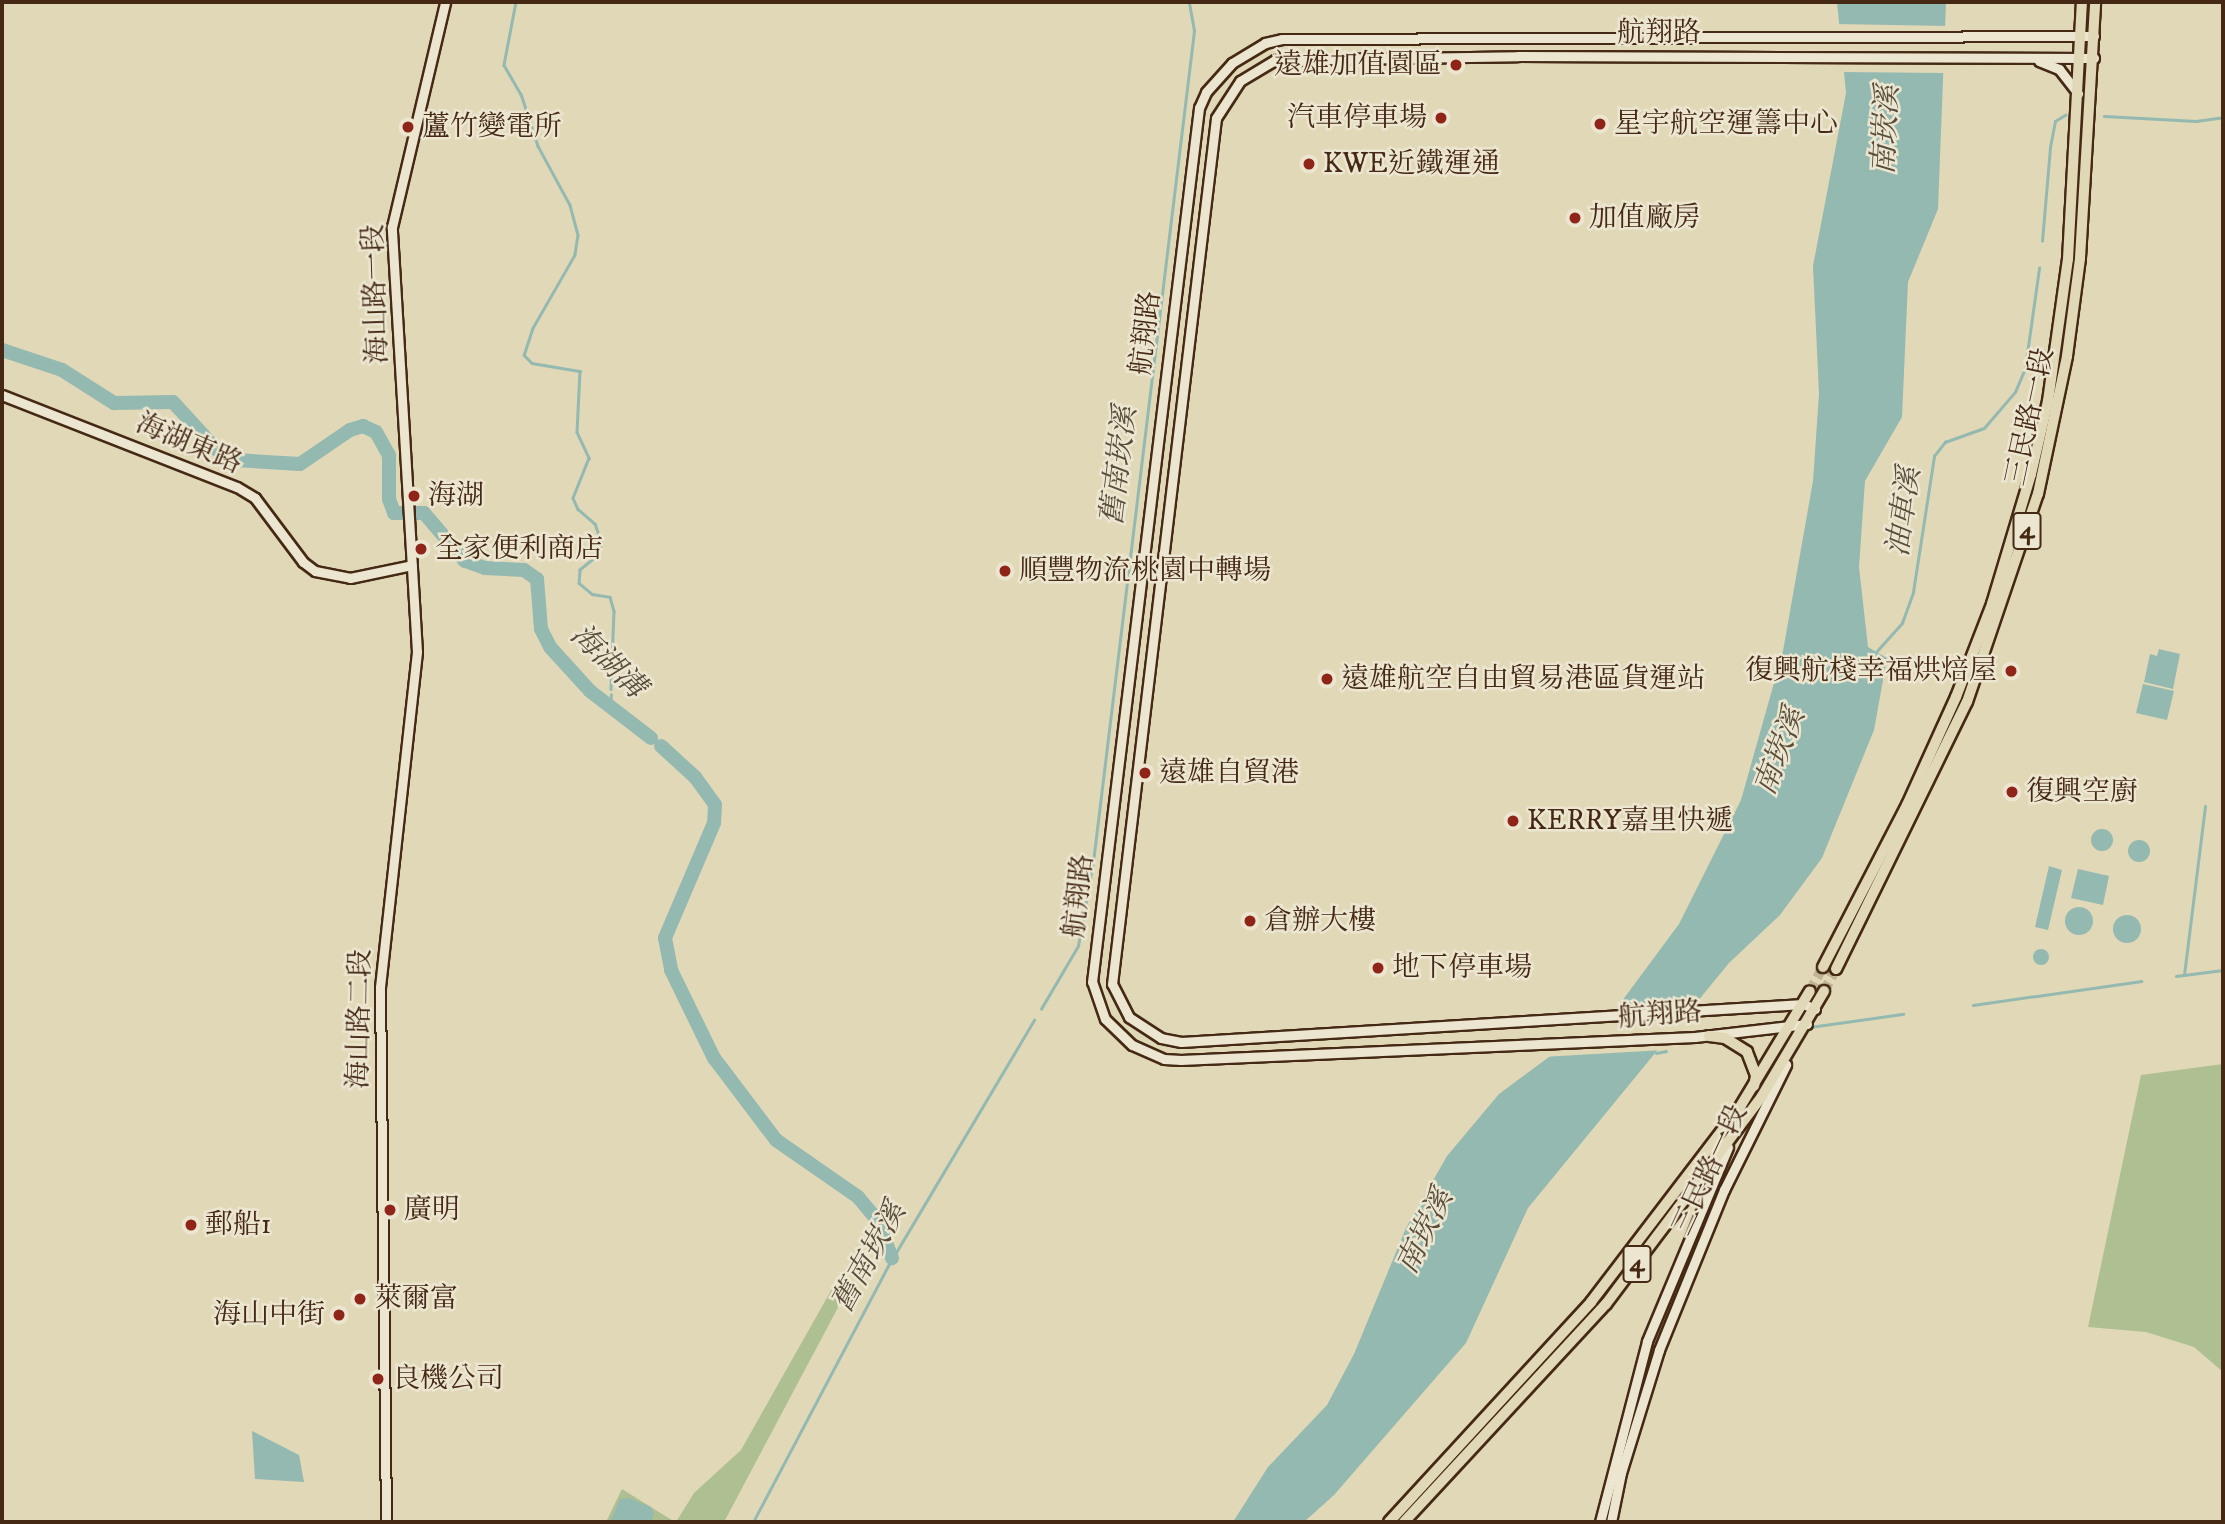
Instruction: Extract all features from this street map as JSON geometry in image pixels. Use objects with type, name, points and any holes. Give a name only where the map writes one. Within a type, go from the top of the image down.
[{"type":"main road","name":"三民路一段","points":[[1823,967],[1929,757],[1974,653],[2010,550],[2048,401],[2060,329],[2078,93],[2082,2]]},
{"type":"main road","name":"三民路一段","points":[[1836,968],[1967,702],[2038,494],[2067,356],[2080,258],[2094,58],[2095,2]]},
{"type":"main road","name":"4","points":[[1389,1522],[1591,1302],[1754,1088],[1810,991]]},
{"type":"main road","name":"4","points":[[1404,1522],[1606,1304],[1732,1139],[1797,1041],[1824,991]]},
{"type":"main road","points":[[1709,1035],[1725,1038],[1747,1052],[1756,1076],[1754,1088]]},
{"type":"street","name":"海山路一段","points":[[409,518],[392,227],[445,2]]},
{"type":"street","name":"航翔路","points":[[1807,1024],[1793,1023],[1695,1037],[1164,1059],[1118,1035],[1098,1002],[1094,972],[1199,108],[1218,77],[1237,59],[1265,43],[1282,39],[2094,36]]},
{"type":"street","name":"航翔路","points":[[1815,1009],[1803,1004],[1713,1013],[1181,1042],[1144,1030],[1129,1017],[1112,984],[1216,118],[1240,81],[1275,60],[1800,56],[2094,58]]},
{"type":"street","points":[[2028,58],[2059,69],[2078,93]]},
{"type":"street","name":"海湖東路","points":[[2,395],[237,487],[255,498],[303,562],[314,571],[350,578],[412,565]]},
{"type":"street","name":"海山路二段","points":[[386,1522],[380,987],[417,652],[409,518]]},
{"type":"street","name":"三民路一段","points":[[1611,1522],[1621,1473],[1664,1337],[1724,1189],[1797,1041]]},
{"type":"street","name":"三民路一段","points":[[1600,1522],[1647,1341],[1732,1139]]},
{"type":"green space","points":[[2223,1064],[2223,1372],[2194,1347],[2146,1332],[2088,1327],[2141,1075]]},
{"type":"green space","points":[[851,1283],[724,1522],[676,1522],[694,1493],[741,1450],[833,1287]]},
{"type":"green space","points":[[622,1489],[675,1522],[606,1522]]},
{"type":"water","name":"南崁溪","points":[[1837,2],[1946,2],[1938,209],[1908,282],[1902,417],[1865,481],[1859,567],[1868,647],[1887,658],[1874,730],[1822,858],[1780,915],[1729,963],[1528,1208],[1466,1343],[1334,1495],[1304,1522],[1233,1522],[1268,1467],[1327,1405],[1354,1354],[1406,1228],[1447,1156],[1499,1094],[1619,1005],[1679,924],[1741,800],[1783,651],[1813,481],[1819,394],[1813,266],[1846,93]]},
{"type":"water","points":[[2159,649],[2180,654],[2173,689],[2144,682],[2150,654],[2157,656]]},
{"type":"water","points":[[2143,684],[2174,691],[2167,720],[2136,713]]},
{"type":"water","points":[[2102,829],[2110,832],[2113,840],[2110,848],[2102,851],[2094,848],[2091,840],[2094,832]]},
{"type":"water","points":[[2139,840],[2147,843],[2150,851],[2147,859],[2139,862],[2131,859],[2128,851],[2131,843]]},
{"type":"water","points":[[2049,866],[2062,870],[2048,930],[2035,927]]},
{"type":"water","points":[[2078,869],[2109,876],[2103,905],[2071,898]]},
{"type":"water","points":[[2079,907],[2089,911],[2093,921],[2089,931],[2079,935],[2069,931],[2065,921],[2069,911]]},
{"type":"water","points":[[2127,915],[2137,919],[2141,929],[2137,939],[2127,943],[2117,939],[2113,929],[2117,919]]},
{"type":"water","points":[[2038,949],[2044,949],[2049,957],[2047,963],[2038,965],[2033,960],[2033,954]]},
{"type":"water","points":[[252,1431],[299,1455],[304,1482],[255,1479]]},
{"type":"water","points":[[629,1498],[651,1507],[654,1514],[651,1522],[610,1522],[620,1499]]},
{"type":"pier","points":[[1836,24],[1948,26],[1945,73],[1840,72]]},
{"type":"pier","points":[[1704,1001],[1664,1050],[1542,1057],[1612,1006]]},
{"type":"waterway","points":[[516,2],[504,65],[521,94],[538,146],[570,205],[578,235],[575,255],[533,328],[524,355],[532,363],[580,371],[577,432],[589,458],[573,498],[578,509],[595,524],[602,543],[597,556],[580,570],[579,583],[592,594],[610,597],[614,611],[611,689]]},
{"type":"waterway","name":"舊南崁溪","points":[[1041,1009],[1078,946],[1093,862],[1194,31],[1189,2]]},
{"type":"waterway","name":"油車溪","points":[[2042,241],[2050,147],[2055,121],[2065,115]]},
{"type":"waterway","name":"油車溪","points":[[2104,116],[2196,121],[2223,117]]},
{"type":"waterway","name":"油車溪","points":[[1876,652],[1902,623],[1913,592],[1934,456],[1945,442],[1984,428],[2015,392],[2025,368],[2039,268]]},
{"type":"waterway","name":"海湖溝","points":[[2,350],[62,370],[114,403],[173,402],[216,449],[235,460],[300,464],[350,430],[363,426],[376,432],[389,455],[389,499],[394,513],[424,513],[465,561],[485,568],[524,570],[537,579],[541,629],[550,647],[590,691],[651,738]]},
{"type":"waterway","points":[[610,708],[611,695]]},
{"type":"waterway","name":"海湖溝","points":[[661,746],[695,777],[715,805],[714,823],[665,938],[671,970],[714,1058],[776,1140],[858,1197],[877,1220],[892,1258]]},
{"type":"waterway","points":[[2184,975],[2205,806]]},
{"type":"waterway","points":[[2176,976],[2223,970]]},
{"type":"waterway","points":[[1973,1005],[2141,981]]},
{"type":"waterway","points":[[1810,1027],[1903,1014]]},
{"type":"waterway","name":"舊南崁溪","points":[[753,1522],[888,1266],[1034,1020]]},
{"type":"waterway","points":[[1656,1053],[1666,1051]]},
{"type":"tunnel","points":[[1810,991],[1823,967]]},
{"type":"tunnel","points":[[1824,991],[1836,969]]},
{"type":"place","name":"遠雄加值園區","points":[[1456,65]]},
{"type":"place","name":"汽車停車場","points":[[1441,118]]},
{"type":"place","name":"星宇航空運籌中心","points":[[1600,124]]},
{"type":"place","name":"蘆竹變電所","points":[[408,127]]},
{"type":"place","name":"KWE近鐵運通","points":[[1309,164]]},
{"type":"place","name":"加值廠房","points":[[1575,218]]},
{"type":"place","name":"海湖","points":[[414,496]]},
{"type":"place","name":"全家便利商店","points":[[421,549]]},
{"type":"place","name":"順豐物流桃園中轉場","points":[[1005,571]]},
{"type":"place","name":"復興航棧幸福烘焙屋","points":[[2011,671]]},
{"type":"place","name":"遠雄航空自由貿易港區貨運站","points":[[1327,679]]},
{"type":"place","name":"遠雄自貿港","points":[[1145,773]]},
{"type":"place","name":"復興空廚","points":[[2012,792]]},
{"type":"place","name":"KERRY嘉里快遞","points":[[1513,821]]},
{"type":"place","name":"倉辦大樓","points":[[1250,921]]},
{"type":"place","name":"地下停車場","points":[[1378,968]]},
{"type":"place","name":"廣明","points":[[390,1210]]},
{"type":"place","name":"郵船1","points":[[191,1225]]},
{"type":"place","name":"萊爾富","points":[[360,1299]]},
{"type":"place","name":"海山中街","points":[[339,1315]]},
{"type":"place","name":"良機公司","points":[[378,1379]]}]
